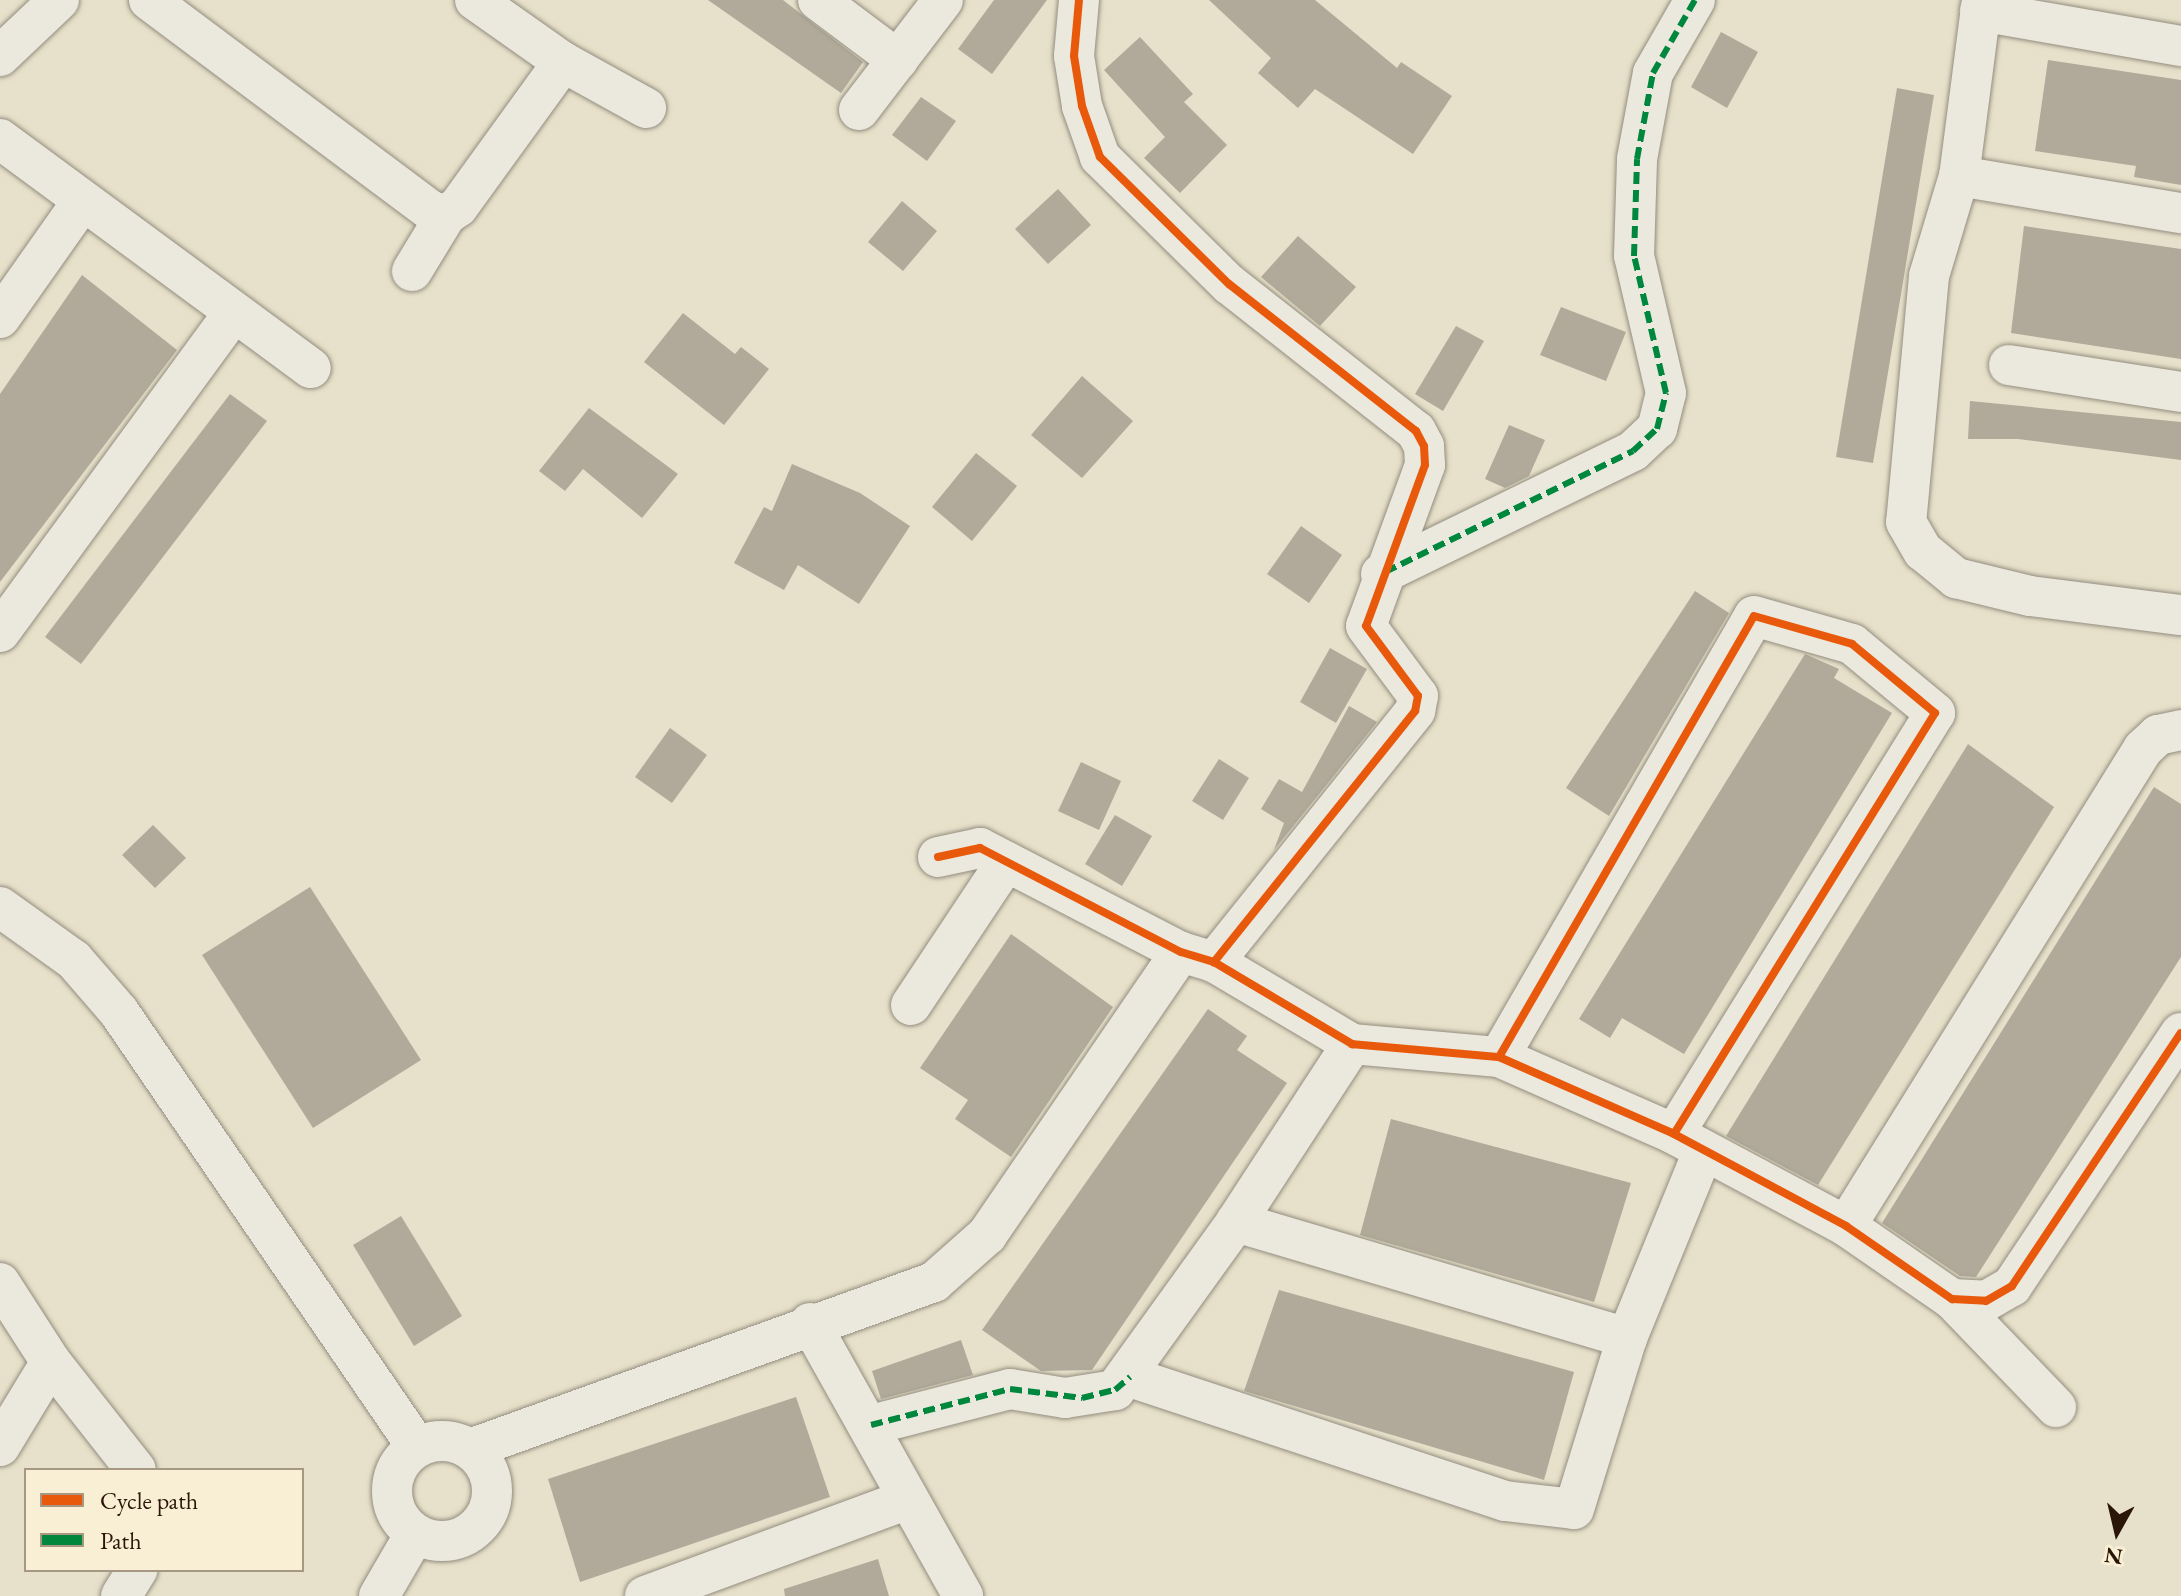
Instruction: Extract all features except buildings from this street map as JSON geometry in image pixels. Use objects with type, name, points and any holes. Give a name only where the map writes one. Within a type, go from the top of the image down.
[{"type":"street","points":[[0,56],[59,0]]},
{"type":"street","points":[[149,0],[431,211],[446,215]]},
{"type":"street","points":[[475,0],[563,62],[646,108]]},
{"type":"street","points":[[818,0],[898,60]]},
{"type":"street","points":[[859,110],[943,0]]},
{"type":"street","points":[[470,1449],[810,1323],[921,1287],[961,1262],[987,1235],[1197,957],[1415,711],[1418,696],[1366,626],[1381,574],[1425,465],[1420,439],[1229,284],[1122,185],[1100,157],[1082,106],[1074,56],[1079,0]]},
{"type":"street","points":[[1381,574],[1633,451],[1657,429],[1666,393],[1634,256],[1637,159],[1653,73],[1695,0]]},
{"type":"street","points":[[2181,46],[1981,5],[1959,176],[1929,276],[1906,522],[1923,551],[1956,578],[2030,596],[2181,615]]},
{"type":"street","points":[[412,271],[446,215],[458,207],[563,62]]},
{"type":"street","points":[[0,139],[81,203],[311,368]]},
{"type":"street","points":[[1959,176],[2181,213]]},
{"type":"street","points":[[0,318],[81,203]]},
{"type":"street","points":[[0,632],[234,312]]},
{"type":"street","points":[[2009,365],[2181,392]]},
{"type":"street","points":[[1130,1377],[1505,1501],[1574,1509],[1688,1143],[1935,713],[1852,644],[1754,616],[1499,1057]]},
{"type":"street","points":[[1846,1226],[2143,749],[2167,730],[2181,730]]},
{"type":"street","points":[[938,857],[980,848],[1197,957],[1352,1044],[1499,1057],[1688,1143],[1846,1226],[1952,1299],[2056,1407]]},
{"type":"street","points":[[911,1005],[1006,862]]},
{"type":"street","points":[[0,907],[74,960],[119,1012],[417,1447]]},
{"type":"street","points":[[1952,1299],[1986,1301],[2012,1286],[2181,1033]]},
{"type":"street","points":[[871,1425],[1010,1389],[1082,1398],[1115,1390],[1130,1377],[1352,1044]]},
{"type":"street","points":[[1236,1222],[1627,1338]]},
{"type":"street","points":[[0,1283],[51,1362],[134,1468]]},
{"type":"street","points":[[810,1323],[871,1425],[906,1500],[963,1596]]},
{"type":"street","points":[[0,1446],[51,1362]]},
{"type":"street","points":[[435,1441],[470,1449],[483,1461],[493,1494],[479,1526],[449,1541],[415,1534],[393,1507],[391,1490],[403,1457],[417,1447],[435,1441]]},
{"type":"street","points":[[645,1596],[906,1500]]},
{"type":"street","points":[[379,1596],[415,1534]]},
{"type":"street","points":[[121,1596],[136,1572]]},
{"type":"marked path","points":[[1385,572],[1633,451],[1657,429],[1666,393],[1634,256],[1637,159],[1653,73],[1695,0]]},
{"type":"marked path","points":[[871,1425],[1010,1389],[1082,1398],[1115,1390],[1130,1377]]},
{"type":"cycle path","points":[[1079,0],[1074,56],[1082,106],[1100,157],[1229,284],[1416,431],[1424,446],[1425,465],[1366,626],[1418,696],[1415,711],[1214,962]]},
{"type":"cycle path","points":[[1499,1057],[1754,616],[1852,644],[1935,713],[1674,1134]]},
{"type":"cycle path","points":[[938,857],[980,848],[1181,952],[1214,962],[1352,1044],[1499,1057],[1674,1134],[1846,1226],[1952,1299],[1986,1301],[2012,1286],[2181,1033]]}]
